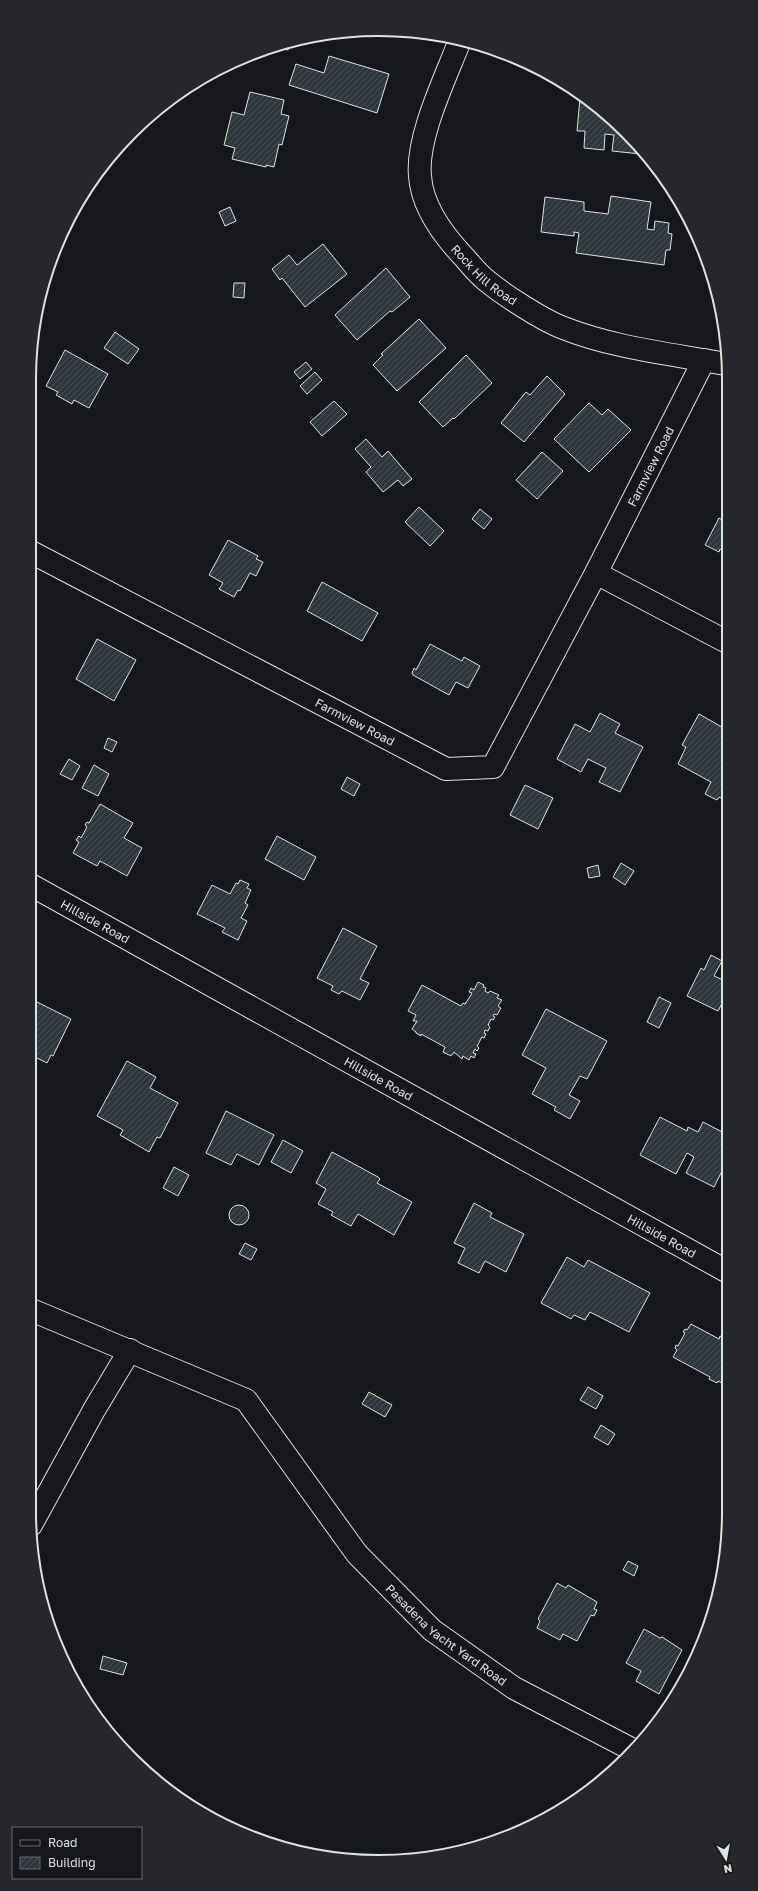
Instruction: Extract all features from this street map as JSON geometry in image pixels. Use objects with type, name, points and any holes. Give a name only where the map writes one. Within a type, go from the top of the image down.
[{"type":"street","name":"Rock Hill Road","points":[[458,46],[428,125],[421,152],[420,176],[425,200],[436,222],[456,249],[486,281],[528,309],[560,327],[606,342],[721,363]]},
{"type":"street","name":"Farmview Road","points":[[36,555],[446,769],[493,767],[596,573],[704,360]]},
{"type":"street","points":[[596,573],[722,639]]},
{"type":"street","name":"Hillside Road","points":[[36,888],[722,1269]]},
{"type":"street","name":"Pasadena Yacht Yard Road","points":[[36,1312],[130,1350],[246,1400],[357,1554],[432,1630],[514,1688],[628,1748]]},
{"type":"street","points":[[36,1516],[94,1410],[130,1350]]},
{"type":"building","points":[[329,56],[389,74],[377,113],[289,85],[296,64],[324,73]]},
{"type":"building","points":[[250,92],[284,100],[281,114],[289,116],[282,145],[279,144],[274,167],[266,165],[266,167],[232,159],[235,148],[224,145],[232,112],[244,115]]},
{"type":"building","points":[[580,101],[622,136],[638,154],[612,151],[614,135],[605,134],[604,150],[584,148],[585,131],[577,131]]},
{"type":"building","points":[[611,196],[651,202],[647,229],[654,230],[655,221],[669,223],[668,233],[672,234],[670,250],[666,250],[664,265],[576,253],[579,233],[574,232],[574,236],[541,232],[545,197],[584,202],[584,211],[608,214]]},
{"type":"building","points":[[230,207],[236,221],[225,226],[219,212]]},
{"type":"building","points":[[323,244],[347,274],[305,307],[282,278],[280,280],[272,269],[289,255],[297,265]]},
{"type":"building","points":[[386,268],[410,297],[392,312],[390,311],[357,340],[335,315]]},
{"type":"building","points":[[234,283],[245,283],[244,298],[233,297]]},
{"type":"building","points":[[419,319],[446,348],[397,391],[373,365],[383,355],[381,354]]},
{"type":"building","points":[[115,332],[139,349],[128,364],[104,348]]},
{"type":"building","points":[[65,350],[108,374],[89,408],[74,400],[72,404],[56,395],[58,392],[46,386]]},
{"type":"building","points":[[466,355],[492,383],[454,419],[453,418],[443,427],[419,402]]},
{"type":"building","points":[[306,362],[312,369],[300,379],[294,372]]},
{"type":"building","points":[[315,372],[322,380],[307,394],[300,386]]},
{"type":"building","points":[[547,376],[565,394],[524,442],[501,423],[526,392],[530,395]]},
{"type":"building","points":[[334,401],[347,414],[322,436],[310,422]]},
{"type":"building","points":[[589,403],[602,415],[608,409],[631,430],[589,472],[554,439]]},
{"type":"building","points":[[366,439],[382,457],[388,451],[412,479],[403,486],[398,480],[383,492],[366,472],[371,467],[355,449]]},
{"type":"building","points":[[542,452],[563,471],[537,499],[516,480]]},
{"type":"building","points":[[419,507],[444,531],[430,546],[405,522]]},
{"type":"building","points":[[480,509],[492,519],[484,529],[472,519]]},
{"type":"building","points":[[719,518],[722,520],[722,550],[720,549],[719,552],[705,545]]},
{"type":"building","points":[[228,540],[258,556],[256,559],[263,562],[256,576],[250,573],[240,591],[238,590],[234,597],[219,589],[223,583],[209,575]]},
{"type":"building","points":[[322,582],[378,613],[362,641],[307,611]]},
{"type":"building","points":[[97,639],[136,660],[114,701],[76,679]]},
{"type":"building","points":[[430,644],[462,661],[464,657],[480,666],[468,688],[456,682],[449,695],[413,675],[412,673],[414,668],[416,670]]},
{"type":"building","points":[[600,713],[620,724],[615,733],[643,747],[620,792],[599,782],[606,768],[588,759],[581,772],[557,759],[575,724],[590,732]]},
{"type":"building","points":[[699,714],[722,727],[722,798],[719,797],[717,800],[705,794],[711,782],[678,764],[686,747],[682,745]]},
{"type":"building","points":[[108,738],[117,742],[112,752],[104,748]]},
{"type":"building","points":[[69,759],[80,766],[72,780],[60,774]]},
{"type":"building","points":[[94,765],[109,774],[98,796],[82,788]]},
{"type":"building","points":[[347,777],[360,784],[354,796],[341,789]]},
{"type":"building","points":[[525,785],[553,798],[538,829],[510,815]]},
{"type":"building","points":[[100,804],[133,823],[124,838],[142,848],[127,876],[100,861],[97,866],[73,853],[79,842],[76,840],[79,836],[81,838],[87,827],[85,825],[87,822],[89,823]]},
{"type":"building","points":[[277,836],[316,857],[304,880],[265,859]]},
{"type":"building","points":[[621,863],[634,871],[625,885],[613,877]]},
{"type":"building","points":[[598,865],[600,876],[589,878],[587,868]]},
{"type":"building","points":[[240,880],[249,884],[247,888],[251,890],[245,903],[248,905],[241,918],[247,921],[238,940],[222,932],[225,928],[197,914],[212,885],[230,894],[236,883],[238,884]]},
{"type":"building","points":[[343,928],[377,946],[360,979],[369,983],[360,1000],[342,991],[339,994],[331,990],[333,986],[317,978]]},
{"type":"building","points":[[711,955],[722,961],[714,976],[722,979],[722,1003],[718,1011],[687,996],[701,968],[704,970]]},
{"type":"building","points":[[478,982],[484,985],[483,987],[486,988],[485,991],[488,993],[490,991],[499,995],[497,998],[502,1000],[498,1006],[501,1008],[497,1015],[494,1014],[493,1016],[495,1017],[493,1020],[491,1019],[488,1025],[490,1027],[488,1031],[485,1030],[484,1033],[486,1034],[484,1038],[482,1037],[477,1046],[479,1048],[477,1051],[475,1049],[473,1053],[476,1054],[474,1058],[471,1056],[469,1060],[463,1056],[462,1059],[454,1052],[451,1056],[443,1052],[445,1047],[421,1034],[421,1036],[412,1029],[417,1021],[413,1021],[416,1015],[408,1011],[422,985],[461,1006],[463,1003],[465,1004],[471,995],[472,993],[469,992],[471,988],[474,990]]},
{"type":"building","points":[[659,997],[671,1003],[659,1028],[647,1022]]},
{"type":"building","points":[[36,1002],[71,1019],[53,1056],[51,1055],[47,1063],[36,1058]]},
{"type":"building","points":[[546,1009],[607,1041],[587,1079],[580,1076],[569,1095],[580,1101],[570,1119],[554,1110],[556,1107],[532,1094],[546,1068],[522,1055]]},
{"type":"building","points":[[127,1061],[156,1077],[150,1088],[178,1103],[160,1138],[157,1137],[149,1152],[120,1135],[123,1130],[97,1116]]},
{"type":"building","points":[[226,1111],[274,1135],[259,1165],[237,1154],[231,1165],[206,1153]]},
{"type":"building","points":[[660,1117],[687,1131],[688,1127],[698,1132],[703,1122],[722,1132],[722,1171],[714,1187],[686,1173],[694,1157],[687,1153],[676,1174],[640,1155]]},
{"type":"building","points":[[283,1140],[303,1151],[291,1173],[271,1162]]},
{"type":"building","points":[[332,1152],[378,1177],[380,1179],[377,1183],[412,1202],[394,1235],[358,1214],[351,1226],[331,1215],[333,1212],[318,1204],[326,1189],[316,1183]]},
{"type":"building","points":[[174,1167],[189,1175],[178,1196],[163,1188]]},
{"type":"building","points":[[474,1203],[492,1213],[490,1217],[524,1234],[506,1272],[485,1261],[479,1273],[458,1263],[465,1248],[454,1243]]},
{"type":"building","points":[[239,1205],[246,1208],[249,1215],[246,1222],[239,1225],[232,1222],[229,1215],[232,1208]]},
{"type":"building","points":[[245,1243],[257,1249],[251,1260],[239,1254]]},
{"type":"building","points":[[567,1257],[584,1267],[588,1260],[650,1293],[629,1332],[590,1312],[585,1320],[574,1315],[571,1319],[541,1303]]},
{"type":"building","points":[[691,1324],[719,1339],[720,1336],[722,1337],[722,1383],[718,1381],[717,1383],[709,1379],[710,1377],[673,1357],[677,1350],[675,1348],[676,1345],[678,1346],[685,1333],[683,1332],[685,1329],[687,1330]]},
{"type":"building","points":[[588,1387],[603,1396],[596,1409],[580,1400]]},
{"type":"building","points":[[369,1392],[392,1405],[385,1417],[362,1404]]},
{"type":"building","points":[[601,1425],[615,1434],[608,1445],[594,1437]]},
{"type":"building","points":[[628,1561],[638,1566],[634,1576],[623,1570]]},
{"type":"building","points":[[557,1583],[566,1588],[568,1585],[597,1602],[594,1609],[597,1610],[594,1616],[591,1615],[577,1641],[563,1634],[560,1640],[537,1628],[540,1621],[538,1619]]},
{"type":"building","points":[[644,1629],[660,1638],[662,1637],[682,1650],[659,1694],[636,1681],[641,1671],[626,1663]]},
{"type":"building","points":[[103,1656],[127,1663],[123,1675],[100,1669]]}]
